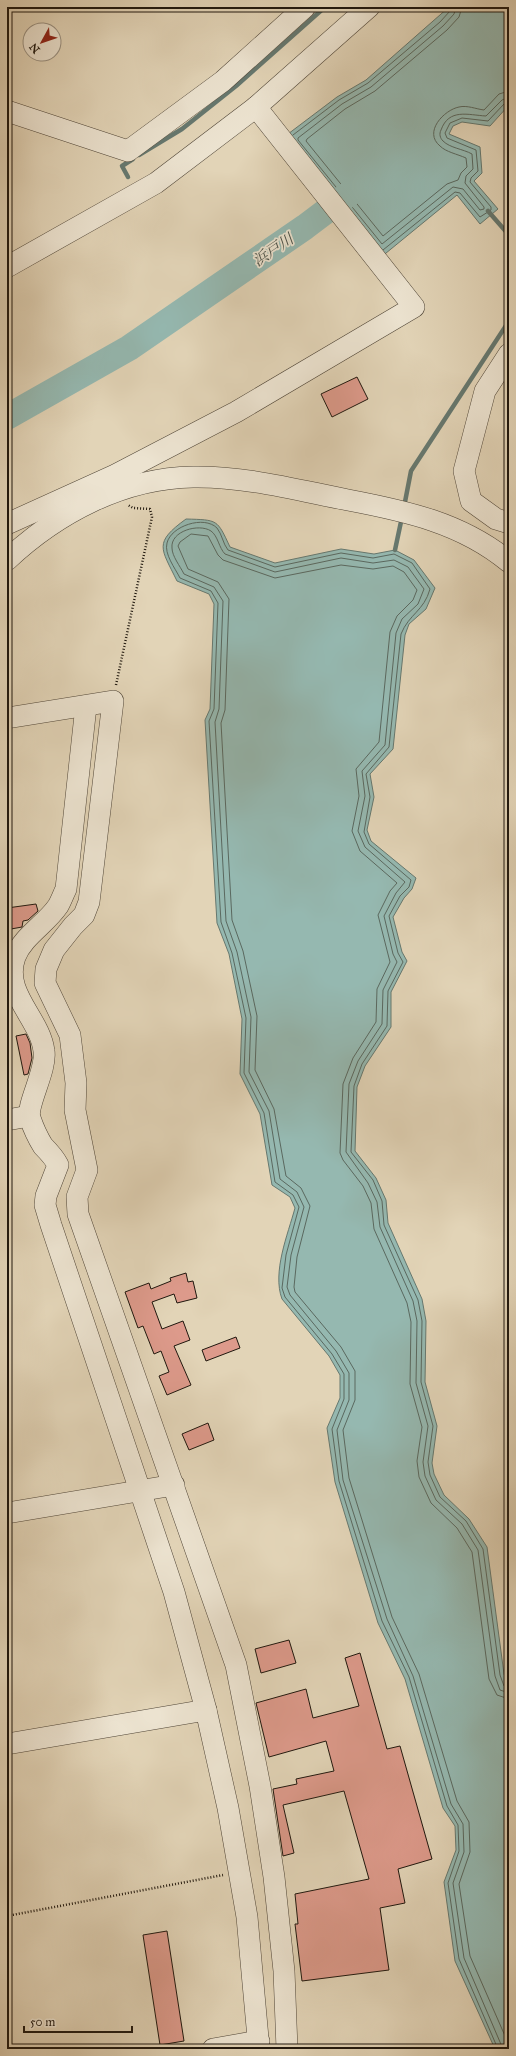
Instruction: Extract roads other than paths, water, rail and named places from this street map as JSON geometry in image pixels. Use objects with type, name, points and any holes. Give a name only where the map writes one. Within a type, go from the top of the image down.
[{"type":"street","points":[[7,111],[128,151],[224,81],[305,7]]},
{"type":"street","points":[[7,267],[156,183],[256,107],[369,7]]},
{"type":"street","points":[[7,524],[116,475],[236,412],[414,308],[256,107]]},
{"type":"street","points":[[509,354],[485,391],[464,471],[471,501],[496,519],[509,523]]},
{"type":"street","points":[[7,560],[38,534],[65,515],[116,492],[158,480],[209,478],[277,486],[424,516],[462,531],[481,542],[509,562]]},
{"type":"street","points":[[7,718],[113,701],[89,902],[84,915],[54,950],[46,969],[45,983],[70,1035],[76,1083],[75,1106],[87,1170],[77,1197],[78,1214],[174,1484],[238,1672],[260,1786],[274,1877],[284,1971],[287,2049]]},
{"type":"street","points":[[86,706],[66,889],[58,906],[22,945],[15,958],[13,969],[14,985],[39,1034],[44,1051],[43,1070],[34,1095],[29,1116],[42,1145],[54,1157],[58,1165],[46,1196],[45,1204],[80,1315],[174,1592],[206,1710],[228,1808],[247,1917],[259,2045],[213,2049]]},
{"type":"street","points":[[7,1120],[29,1116]]},
{"type":"street","points":[[7,1513],[174,1484]]},
{"type":"street","points":[[7,1744],[206,1710]]},
{"type":"water","points":[[449,7],[509,7],[509,105],[490,126],[462,122],[453,126],[449,134],[480,147],[482,173],[474,181],[498,209],[480,224],[457,195],[380,258],[284,137],[337,97],[366,80]]},
{"type":"water","points":[[186,519],[211,521],[219,526],[230,547],[275,563],[341,549],[374,554],[395,550],[414,560],[435,588],[426,609],[409,624],[405,635],[393,749],[370,774],[374,797],[367,830],[371,841],[416,878],[412,889],[404,898],[393,917],[402,952],[407,961],[391,992],[391,1027],[365,1066],[357,1087],[355,1151],[376,1178],[386,1200],[388,1223],[422,1299],[426,1321],[425,1382],[437,1426],[432,1463],[434,1474],[444,1495],[469,1519],[487,1547],[504,1674],[509,1689],[509,2049],[495,2049],[455,1961],[444,1882],[456,1850],[455,1826],[443,1808],[405,1679],[378,1623],[335,1482],[327,1428],[340,1398],[340,1375],[329,1356],[282,1299],[279,1288],[282,1253],[295,1208],[290,1197],[272,1185],[260,1114],[240,1074],[242,1019],[229,954],[217,923],[205,720],[210,709],[214,604],[209,594],[177,581],[167,561],[163,547],[164,540],[168,534]]},
{"type":"waterway","points":[[139,155],[182,129],[236,86],[325,7]]},
{"type":"waterway","points":[[128,177],[122,166],[133,159]]},
{"type":"waterway","name":"浜戸川","points":[[7,417],[129,348],[305,227],[354,190]]},
{"type":"waterway","points":[[488,211],[509,235]]},
{"type":"waterway","points":[[404,507],[411,471],[509,321]]},
{"type":"waterway","points":[[395,550],[402,517]]}]
